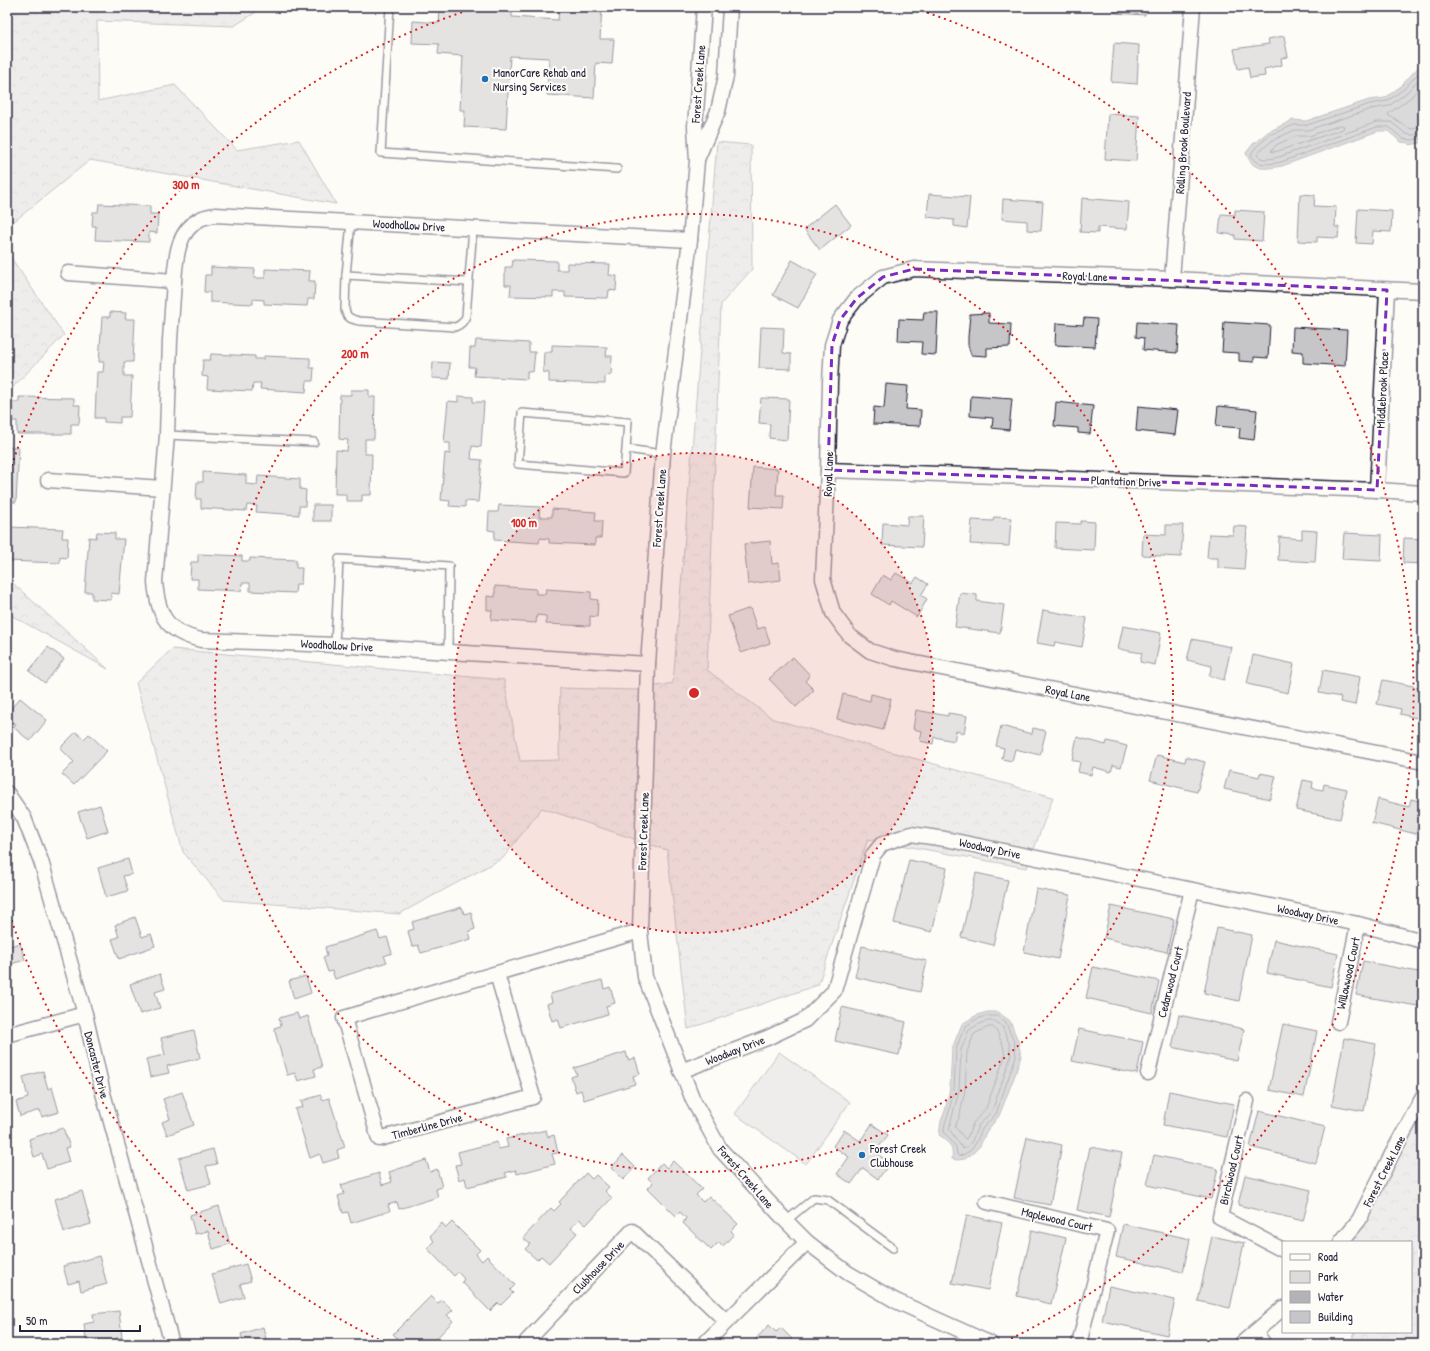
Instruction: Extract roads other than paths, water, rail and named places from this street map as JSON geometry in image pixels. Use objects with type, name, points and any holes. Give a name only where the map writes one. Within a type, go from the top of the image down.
[{"type":"street","name":"Forest Creek Lane","points":[[704,7],[695,126],[697,162],[690,240],[663,454],[648,664],[640,930],[645,977],[693,1100],[720,1149],[786,1221],[808,1242],[848,1272],[896,1301],[991,1344]]},
{"type":"street","name":"Forest Creek Lane","points":[[697,162],[718,111],[726,76],[730,7]]},
{"type":"street","name":"Rolling Brook Boulevard","points":[[1172,279],[1193,7]]},
{"type":"street","name":"Woodhollow Drive","points":[[648,664],[448,651],[201,640],[188,637],[165,620],[159,609],[156,598],[155,582],[167,435],[170,340],[176,254],[180,240],[189,227],[201,219],[215,215],[690,240]]},
{"type":"street","name":"Royal Lane","points":[[1423,291],[914,269],[883,277],[857,298],[840,320],[832,345],[823,578],[833,613],[850,636],[870,651],[895,659],[1423,762]]},
{"type":"street","points":[[68,273],[174,281]]},
{"type":"street","name":"Middlebrook Place","points":[[1377,490],[1387,290]]},
{"type":"street","name":"Plantation Drive","points":[[828,470],[1377,490],[1423,493]]},
{"type":"street","points":[[48,480],[162,488]]},
{"type":"street","name":"Doncaster Drive","points":[[7,793],[24,818],[41,861],[85,1014],[103,1093],[172,1344]]},
{"type":"street","name":"Woodway Drive","points":[[681,1070],[767,1038],[806,1020],[834,991],[873,855],[882,844],[911,834],[945,839],[1358,924],[1423,941]]},
{"type":"street","name":"Cedarwood Court","points":[[1148,1073],[1192,890]]},
{"type":"street","name":"Willowwood Court","points":[[1338,1022],[1358,924]]},
{"type":"street","name":"Timberline Drive","points":[[497,974],[533,1097],[379,1139],[344,1018],[497,974],[640,930]]},
{"type":"street","points":[[7,1035],[85,1014]]},
{"type":"street","name":"Forest Creek Lane","points":[[1342,1241],[1359,1220],[1393,1152],[1423,1097]]},
{"type":"street","name":"Birchwood Court","points":[[1247,1101],[1220,1217],[1282,1249]]},
{"type":"street","name":"Maplewood Court","points":[[987,1202],[1107,1231],[1079,1344]]},
{"type":"street","name":"Clubhouse Drive","points":[[530,1344],[527,1341],[632,1231],[726,1322]]},
{"type":"street","points":[[704,1344],[808,1242]]},
{"type":"street","points":[[1241,1344],[1282,1309]]},
{"type":"street","points":[[1255,1332],[1264,1344]]},
{"type":"lane","points":[[390,7],[381,153],[617,169]]},
{"type":"lane","points":[[351,222],[346,275],[345,310],[349,318],[353,320],[455,327],[460,326],[466,316],[473,228]]},
{"type":"lane","points":[[346,275],[468,282]]},
{"type":"lane","points":[[522,414],[628,422],[626,449],[624,473],[518,464],[522,414]]},
{"type":"lane","points":[[167,435],[314,442]]},
{"type":"lane","points":[[626,449],[663,454]]},
{"type":"lane","points":[[335,645],[339,559],[448,566],[448,651]]},
{"type":"lane","points":[[786,1221],[814,1198],[828,1200],[893,1248]]},
{"type":"water","points":[[1423,62],[1423,140],[1420,143],[1409,145],[1409,143],[1401,142],[1388,131],[1378,131],[1282,166],[1260,168],[1249,159],[1246,153],[1253,144],[1268,132],[1293,120],[1306,121],[1369,100],[1385,98],[1401,86]]},
{"type":"water","points":[[987,1012],[998,1012],[1010,1021],[1018,1041],[1021,1056],[999,1116],[986,1132],[980,1146],[965,1159],[952,1159],[950,1145],[939,1135],[941,1121],[945,1111],[950,1088],[952,1049],[962,1024],[975,1016]]},
{"type":"place","name":"ManorCare Rehab and Nursing Services","points":[[485,79]]},
{"type":"place","name":"Forest Creek Clubhouse","points":[[862,1155]]}]
